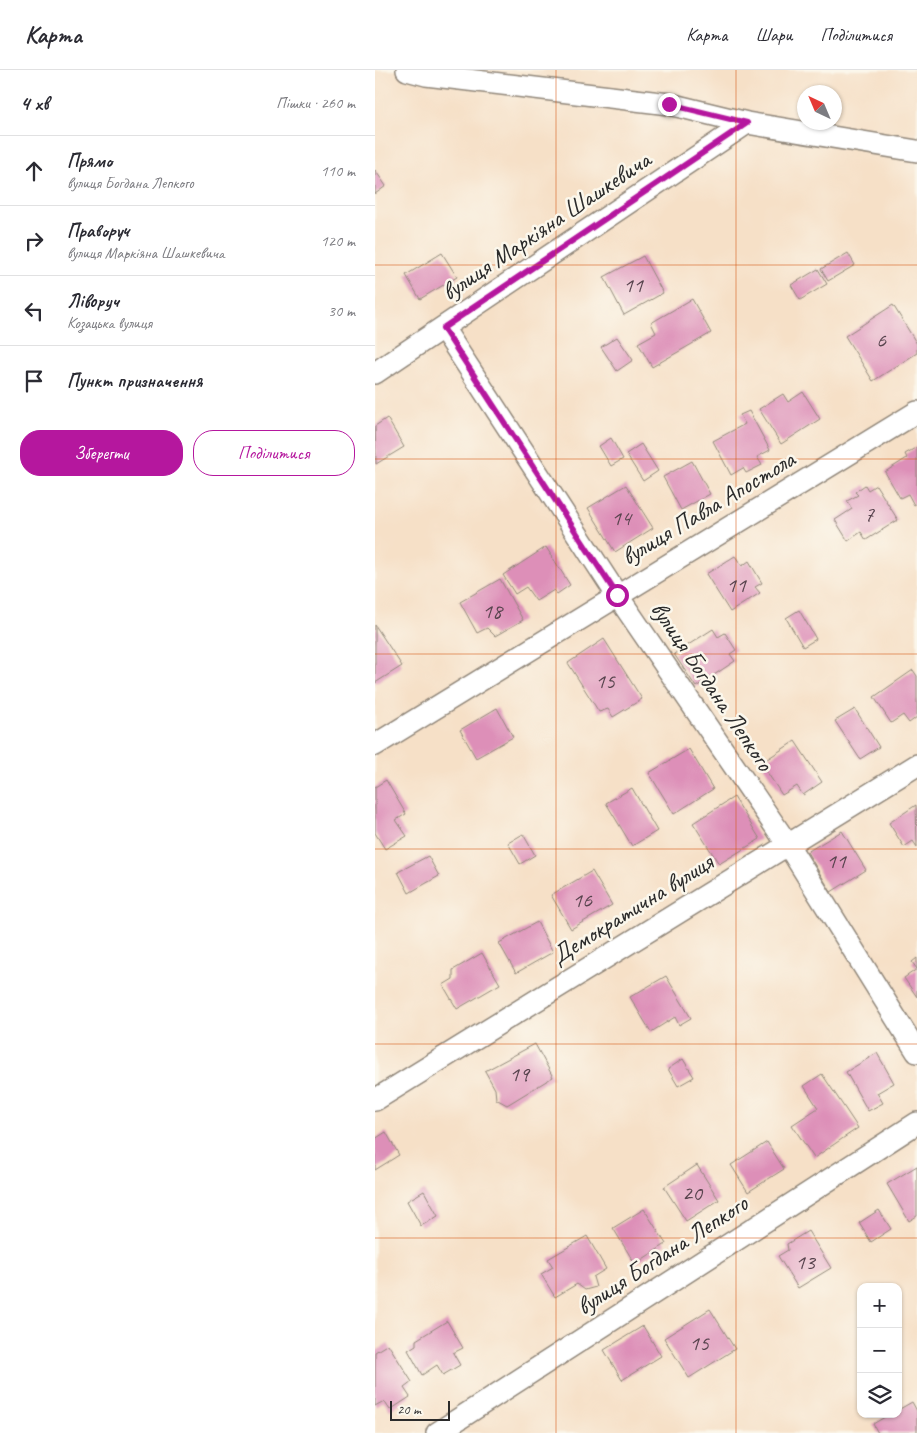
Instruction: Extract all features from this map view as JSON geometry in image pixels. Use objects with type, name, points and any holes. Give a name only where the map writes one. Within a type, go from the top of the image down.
[{"type":"street","points":[[407,70],[425,75],[669,104],[747,123],[917,151]]},
{"type":"street","name":"вулиця Маркіяна Шашкевича","points":[[375,373],[747,123]]},
{"type":"street","name":"вулиця Богдана Лепкого","points":[[443,328],[617,595],[788,845],[917,1052]]},
{"type":"street","name":"вулиця Павла Апостола","points":[[375,745],[917,412]]},
{"type":"street","name":"Демократична вулиця","points":[[375,1100],[917,765]]},
{"type":"street","name":"вулиця Богдана Лепкого","points":[[437,1433],[917,1123]]},
{"type":"building","points":[[375,170],[386,186],[375,194]]},
{"type":"building","points":[[442,253],[457,277],[420,299],[406,275]]},
{"type":"building","points":[[848,253],[855,265],[828,281],[821,269]]},
{"type":"building","points":[[643,256],[663,293],[624,315],[604,277]]},
{"type":"building","points":[[818,269],[827,284],[800,300],[791,285]]},
{"type":"building","points":[[692,299],[711,333],[652,367],[638,343],[656,333],[651,323]]},
{"type":"building","points":[[893,305],[917,344],[917,353],[873,381],[845,336]]},
{"type":"building","points":[[617,337],[633,360],[617,371],[601,347]]},
{"type":"building","points":[[803,392],[820,419],[781,444],[759,409],[783,394],[788,402]]},
{"type":"building","points":[[749,411],[770,450],[757,457],[762,465],[746,473],[743,468],[731,475],[713,441],[745,424],[740,415]]},
{"type":"building","points":[[387,418],[404,447],[376,464],[375,426]]},
{"type":"building","points":[[611,438],[623,459],[611,466],[599,446]]},
{"type":"building","points":[[641,444],[658,471],[643,481],[626,454]]},
{"type":"building","points":[[917,447],[917,503],[914,505],[908,494],[900,498],[885,472],[907,458],[905,454]]},
{"type":"building","points":[[692,461],[710,494],[681,510],[663,477]]},
{"type":"building","points":[[626,485],[653,528],[615,552],[588,508]]},
{"type":"building","points":[[865,485],[868,490],[876,485],[898,520],[866,540],[861,532],[848,541],[835,520],[852,509],[847,501],[858,495],[855,492]]},
{"type":"building","points":[[546,547],[570,585],[557,594],[554,590],[536,601],[526,587],[515,594],[503,575]]},
{"type":"building","points":[[735,556],[742,566],[749,561],[762,583],[755,587],[760,593],[730,612],[706,574]]},
{"type":"building","points":[[500,579],[523,620],[495,636],[487,628],[477,633],[460,602]]},
{"type":"building","points":[[799,610],[816,639],[803,647],[786,618]]},
{"type":"building","points":[[375,625],[402,666],[375,683]]},
{"type":"building","points":[[713,629],[718,637],[725,633],[736,650],[730,654],[735,661],[696,687],[674,654]]},
{"type":"building","points":[[604,639],[642,699],[613,717],[608,709],[599,712],[568,663]]},
{"type":"building","points":[[913,670],[917,676],[917,717],[909,723],[903,715],[891,723],[874,697]]},
{"type":"building","points":[[497,708],[513,737],[476,758],[460,730]]},
{"type":"building","points":[[855,709],[879,747],[860,759],[835,721]]},
{"type":"building","points":[[795,741],[822,782],[803,795],[797,786],[782,795],[761,763]]},
{"type":"building","points":[[689,749],[713,789],[674,814],[649,773]]},
{"type":"building","points":[[386,780],[406,814],[396,820],[407,836],[385,849],[375,833],[375,787]]},
{"type":"building","points":[[632,788],[657,831],[632,846],[606,803]]},
{"type":"building","points":[[734,797],[760,839],[719,864],[693,823]]},
{"type":"building","points":[[916,805],[917,847],[913,841],[904,847],[889,823]]},
{"type":"building","points":[[842,831],[866,870],[831,892],[807,852]]},
{"type":"building","points":[[523,834],[535,855],[520,864],[508,843]]},
{"type":"building","points":[[428,856],[439,876],[409,893],[398,872]]},
{"type":"building","points":[[592,871],[612,905],[571,929],[551,895]]},
{"type":"building","points":[[537,922],[553,952],[516,973],[499,943]]},
{"type":"building","points":[[482,953],[500,984],[457,1009],[443,985],[453,979],[453,970]]},
{"type":"building","points":[[917,958],[917,969],[912,962]]},
{"type":"building","points":[[917,969],[917,997],[904,978]]},
{"type":"building","points":[[666,976],[691,1018],[679,1025],[675,1017],[651,1032],[630,997]]},
{"type":"building","points":[[535,1044],[553,1077],[507,1105],[496,1099],[495,1089],[485,1071]]},
{"type":"building","points":[[877,1053],[894,1083],[877,1093],[883,1103],[868,1111],[846,1072]]},
{"type":"building","points":[[683,1059],[694,1077],[678,1086],[668,1069]]},
{"type":"building","points":[[822,1074],[858,1128],[814,1158],[792,1125],[818,1108],[804,1086]]},
{"type":"building","points":[[386,1132],[399,1155],[375,1170],[375,1139]]},
{"type":"building","points":[[767,1142],[784,1169],[748,1192],[731,1165]]},
{"type":"building","points":[[697,1165],[719,1200],[686,1221],[664,1187]]},
{"type":"building","points":[[917,1166],[917,1216],[909,1221],[887,1184]]},
{"type":"building","points":[[424,1191],[438,1216],[421,1226],[407,1201]]},
{"type":"building","points":[[644,1209],[666,1244],[635,1264],[613,1228]]},
{"type":"building","points":[[879,1210],[891,1229],[871,1242],[859,1223]]},
{"type":"building","points":[[808,1231],[831,1268],[798,1288],[778,1256],[788,1250],[787,1244]]},
{"type":"building","points":[[587,1236],[606,1269],[593,1277],[596,1287],[585,1290],[577,1284],[555,1297],[541,1274],[553,1267],[548,1259]]},
{"type":"building","points":[[710,1309],[735,1349],[689,1378],[664,1338]]},
{"type":"building","points":[[447,1321],[463,1348],[453,1353],[460,1365],[443,1375],[437,1365],[422,1375],[408,1350],[416,1345],[416,1340]]},
{"type":"building","points":[[643,1326],[661,1356],[622,1380],[604,1350]]},
{"type":"building","points":[[388,1344],[412,1382],[404,1388],[410,1397],[390,1410],[384,1401],[375,1406],[375,1352]]},
{"type":"building","points":[[912,1402],[917,1411],[917,1433],[878,1433],[873,1424],[883,1418],[902,1418],[902,1408]]},
{"type":"route","points":[[617,595],[443,328],[747,123],[669,104]]}]
